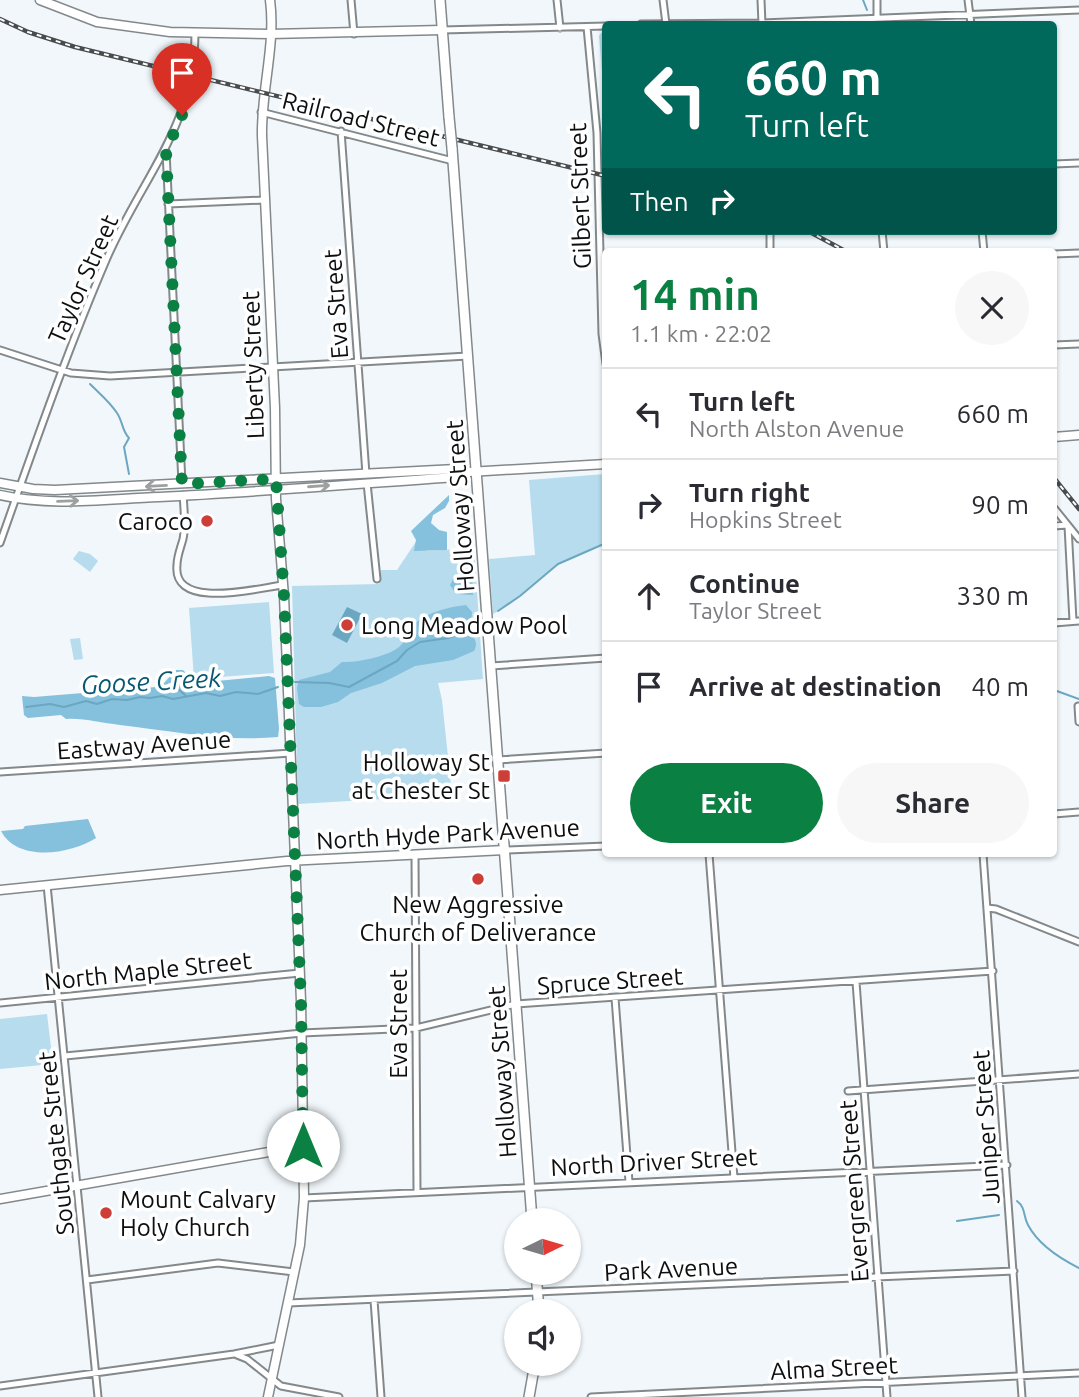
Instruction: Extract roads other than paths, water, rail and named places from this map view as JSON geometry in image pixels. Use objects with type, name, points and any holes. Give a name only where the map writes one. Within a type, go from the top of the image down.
[{"type":"main road","name":"Holloway Street","points":[[440,0],[468,356],[473,472],[491,666],[531,1208]]},
{"type":"main road","points":[[537,1285],[538,1299]]},
{"type":"main road","points":[[529,1397],[533,1376]]},
{"type":"street","points":[[40,0],[109,24],[159,31],[354,34],[602,26]]},
{"type":"street","name":"Liberty Street","points":[[268,1397],[300,1245],[304,1198],[300,973],[261,112],[270,34],[270,0]]},
{"type":"street","points":[[351,0],[354,34]]},
{"type":"street","points":[[557,0],[561,28]]},
{"type":"street","points":[[663,0],[666,21]]},
{"type":"street","points":[[761,0],[762,21]]},
{"type":"street","points":[[877,0],[877,21],[1079,10]]},
{"type":"street","points":[[968,0],[971,21]]},
{"type":"street","name":"Gilbert Street","points":[[587,27],[597,133],[602,277]]},
{"type":"street","name":"Taylor Street","points":[[0,542],[62,371],[111,250],[166,151],[182,115],[189,91],[195,32]]},
{"type":"street","name":"Railroad Street","points":[[261,112],[453,161]]},
{"type":"street","name":"Eva Street","points":[[341,131],[366,479],[377,579]]},
{"type":"street","points":[[597,133],[602,133]]},
{"type":"street","points":[[166,151],[182,484]]},
{"type":"street","points":[[1057,164],[1079,163]]},
{"type":"street","points":[[168,204],[265,200]]},
{"type":"street","points":[[1057,254],[1079,253]]},
{"type":"street","points":[[1057,345],[1079,344]]},
{"type":"street","points":[[0,350],[62,371],[110,376],[468,356]]},
{"type":"street","points":[[1057,437],[1079,435]]},
{"type":"street","points":[[0,483],[47,490],[276,479],[456,477],[473,472],[602,464]]},
{"type":"street","points":[[0,495],[68,501],[276,489],[366,479]]},
{"type":"street","points":[[183,495],[184,533],[176,566],[179,578],[186,587],[206,594],[283,585]]},
{"type":"street","points":[[1057,512],[1079,539]]},
{"type":"street","points":[[1057,526],[1067,526]]},
{"type":"street","points":[[1057,623],[1076,621],[1067,526]]},
{"type":"street","points":[[491,666],[602,658]]},
{"type":"street","points":[[1078,706],[1079,722]]},
{"type":"street","name":"Eastway Avenue","points":[[0,772],[291,752]]},
{"type":"street","points":[[498,760],[602,753]]},
{"type":"street","points":[[1057,814],[1079,812]]},
{"type":"street","name":"North Hyde Park Avenue","points":[[0,890],[295,861],[602,846]]},
{"type":"street","name":"Eva Street","points":[[415,855],[417,1192]]},
{"type":"street","points":[[709,857],[734,1178]]},
{"type":"street","name":"Juniper Street","points":[[983,857],[1023,1397]]},
{"type":"street","name":"Southgate Street","points":[[47,885],[98,1397]]},
{"type":"street","points":[[987,908],[996,909],[1079,942]]},
{"type":"street","name":"Spruce Street","points":[[65,1056],[302,1033],[415,1028],[516,1004],[720,992],[992,971]]},
{"type":"street","name":"North Maple Street","points":[[0,1003],[300,973]]},
{"type":"street","name":"Evergreen Street","points":[[856,982],[887,1397]]},
{"type":"street","points":[[615,998],[629,1182]]},
{"type":"street","points":[[848,1091],[1079,1074]]},
{"type":"street","points":[[0,1199],[303,1146]]},
{"type":"street","name":"North Driver Street","points":[[304,1198],[1007,1165]]},
{"type":"street","points":[[87,1280],[218,1263],[294,1272]]},
{"type":"street","name":"Park Avenue","points":[[288,1303],[1014,1271]]},
{"type":"street","points":[[374,1300],[381,1397]]},
{"type":"street","points":[[0,1386],[234,1354],[279,1345]]},
{"type":"street","points":[[234,1354],[247,1359],[281,1386],[339,1397]]},
{"type":"street","name":"Alma Street","points":[[591,1397],[1079,1373]]},
{"type":"waterway","points":[[863,0],[867,10]]},
{"type":"waterway","points":[[90,384],[114,409],[129,438],[124,447],[129,474]]},
{"type":"waterway","name":"Goose Creek","points":[[498,611],[558,564],[602,545]]},
{"type":"waterway","name":"Goose Creek","points":[[295,682],[329,683],[349,687],[397,661],[407,650],[420,642],[448,638],[476,628]]},
{"type":"waterway","points":[[174,673],[177,688],[186,696]]},
{"type":"waterway","name":"Goose Creek","points":[[26,707],[50,704],[64,707],[86,701],[97,704],[112,699],[140,697],[162,696],[173,699],[206,693],[220,696],[236,692],[258,694],[278,687]]},
{"type":"waterway","name":"Goose Creek","points":[[1057,691],[1079,699]]},
{"type":"waterway","points":[[1017,1201],[1022,1206],[1032,1232],[1044,1245],[1079,1268]]},
{"type":"waterway","points":[[957,1221],[999,1215]]},
{"type":"railway","points":[[0,19],[28,32],[75,47],[602,175]]},
{"type":"railway","points":[[815,235],[840,248]]},
{"type":"railway","points":[[1057,482],[1079,509]]},
{"type":"place","name":"Caroco","points":[[207,521]]},
{"type":"place","name":"Long Meadow Pool","points":[[347,625]]},
{"type":"place","name":"Holloway St at Chester St","points":[[504,776]]},
{"type":"place","name":"New Aggressive Church of Deliverance","points":[[478,879]]},
{"type":"place","name":"Mount Calvary Holy Church","points":[[106,1213]]}]
